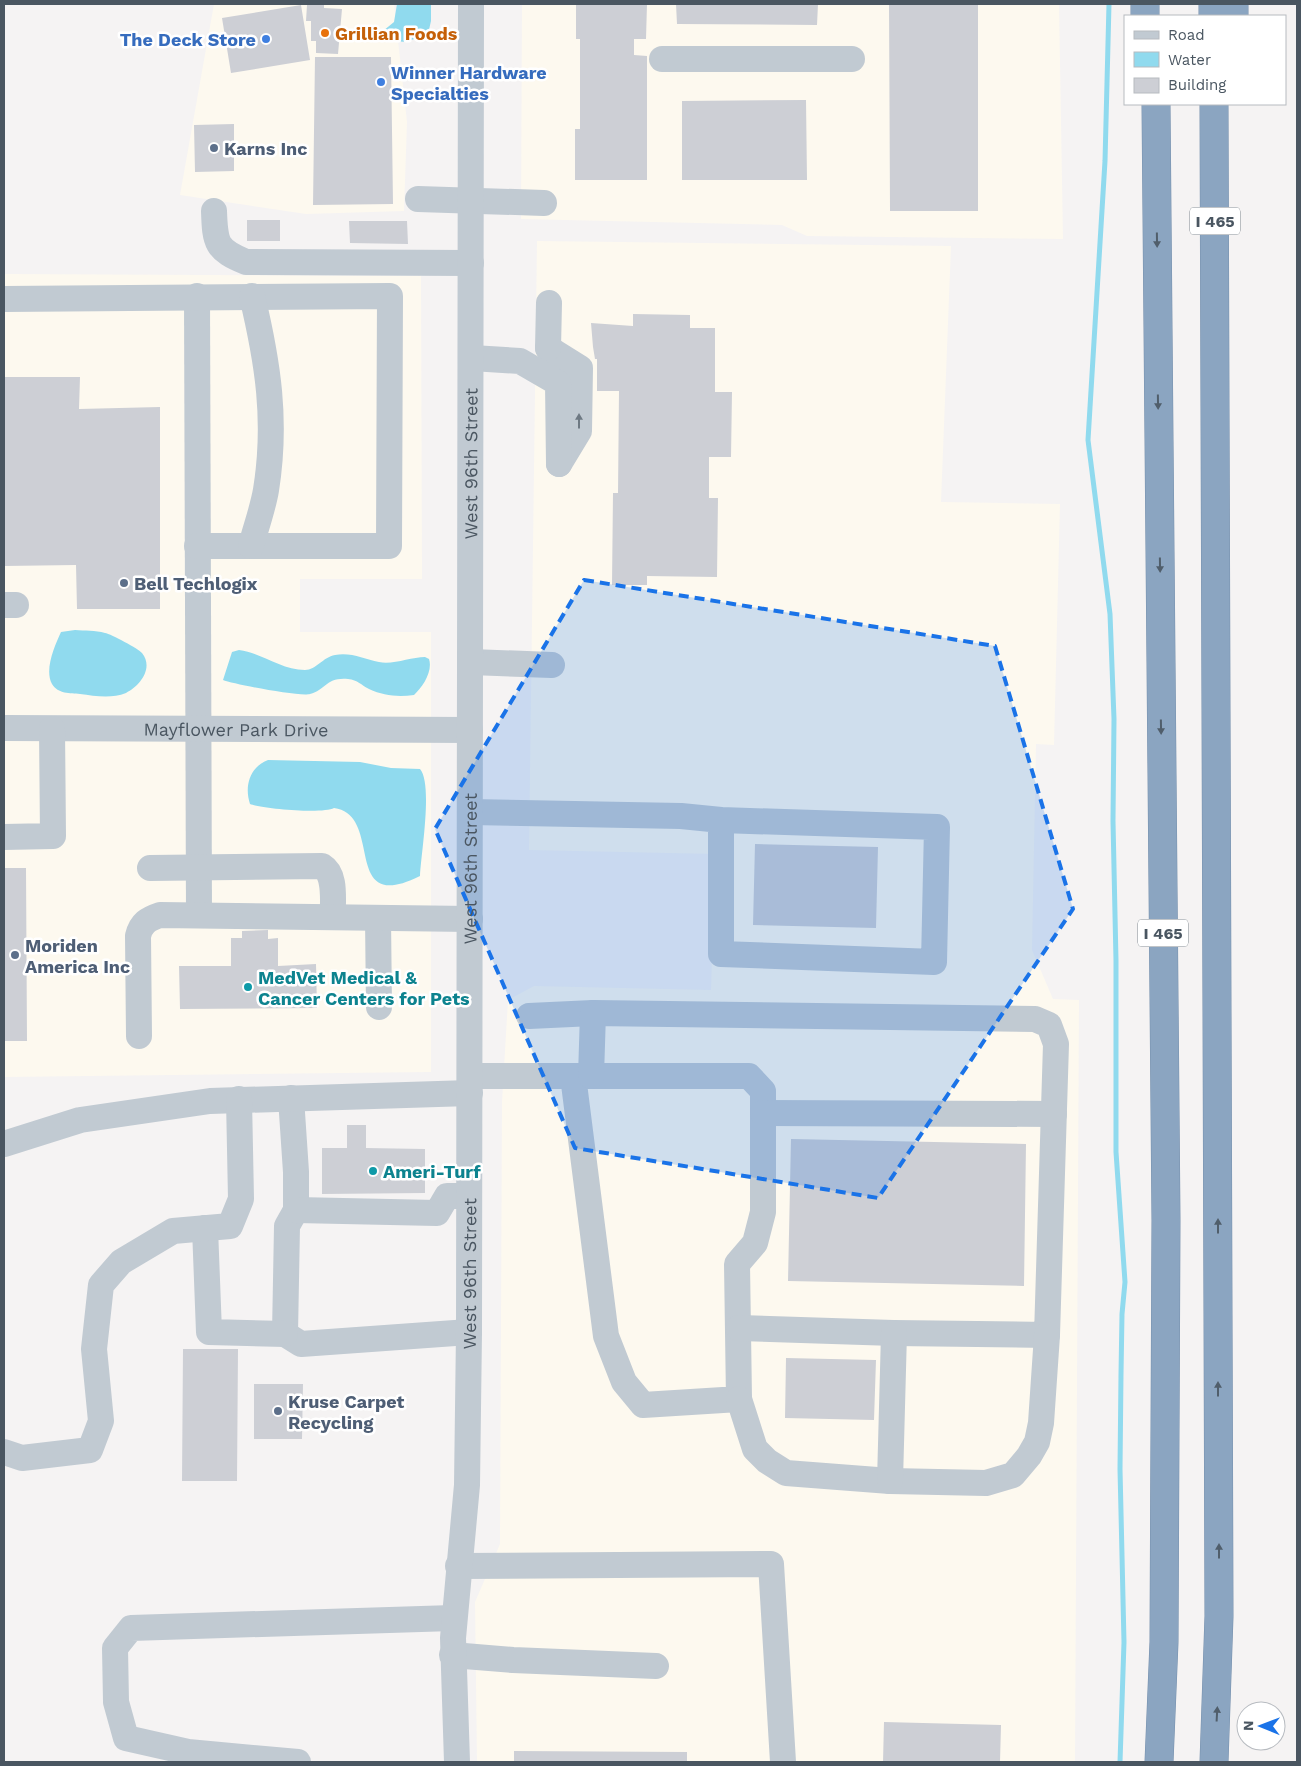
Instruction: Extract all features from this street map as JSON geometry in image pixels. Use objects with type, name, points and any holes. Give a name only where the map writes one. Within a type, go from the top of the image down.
[{"type":"highway","points":[[1150,105],[1156,207]]},
{"type":"highway","name":"I 465","points":[[1156,105],[1166,1210],[1164,1642],[1159,1762]]},
{"type":"highway","name":"I 465","points":[[1214,105],[1219,1616],[1214,1762]]},
{"type":"highway","points":[[1216,339],[1230,105]]},
{"type":"street","name":"West 96th Street","points":[[457,1762],[452,1655],[453,1618],[467,1485],[469,1332],[472,358],[471,4]]},
{"type":"street","points":[[662,59],[852,59]]},
{"type":"street","points":[[418,199],[544,203]]},
{"type":"street","points":[[214,212],[217,243],[227,254],[246,262],[471,263]]},
{"type":"street","points":[[197,296],[199,915]]},
{"type":"street","points":[[251,546],[266,492],[272,442],[270,384],[264,346],[252,296]]},
{"type":"street","points":[[4,299],[390,296],[390,546],[197,546]]},
{"type":"street","points":[[548,348],[549,303]]},
{"type":"street","points":[[520,362],[548,348]]},
{"type":"street","points":[[472,358],[520,362],[558,383],[559,464],[579,431],[580,368],[548,348]]},
{"type":"street","points":[[471,662],[552,665]]},
{"type":"street","name":"Mayflower Park Drive","points":[[4,728],[470,730]]},
{"type":"street","points":[[4,837],[53,836],[52,729]]},
{"type":"street","points":[[471,812],[681,816],[721,820],[937,827],[934,962],[721,954],[721,820]]},
{"type":"street","points":[[150,868],[322,866],[332,876],[333,917]]},
{"type":"street","points":[[139,1036],[140,928],[147,919],[160,915],[199,915],[470,919]]},
{"type":"street","points":[[378,918],[378,1007]]},
{"type":"street","points":[[593,1014],[582,1076],[606,1336],[624,1382],[643,1404],[739,1399]]},
{"type":"street","points":[[4,1144],[80,1120],[210,1101],[291,1098],[582,1076],[749,1076],[763,1091],[763,1212],[754,1243],[737,1264],[739,1399],[755,1449],[767,1461],[786,1473],[890,1481],[986,1483],[1013,1475],[1037,1442],[1041,1423],[1047,1335],[1056,1044],[1049,1025],[1035,1019],[593,1014],[529,1016]]},
{"type":"street","points":[[285,1334],[287,1226],[296,1210],[296,1172],[291,1098]]},
{"type":"street","points":[[4,1452],[22,1458],[90,1450],[101,1420],[94,1349],[100,1285],[121,1262],[173,1231],[230,1226],[241,1199],[239,1099]]},
{"type":"street","points":[[763,1113],[1054,1114]]},
{"type":"street","points":[[296,1210],[437,1213],[447,1196],[469,1196]]},
{"type":"street","points":[[205,1228],[209,1332],[285,1334],[301,1344],[469,1332]]},
{"type":"street","points":[[739,1328],[1047,1335]]},
{"type":"street","points":[[890,1481],[894,1333]]},
{"type":"street","points":[[458,1566],[772,1564],[783,1762]]},
{"type":"street","points":[[298,1762],[188,1752],[126,1738],[116,1702],[115,1648],[131,1628],[453,1618]]},
{"type":"street","points":[[452,1655],[513,1660],[656,1666]]},
{"type":"highlighted area","points":[[584,580],[995,646],[1073,909],[878,1198],[575,1148],[435,829]]},
{"type":"shaded area","points":[[214,4],[394,4],[407,122],[404,211],[306,214],[180,195]]},
{"type":"shaded area","points":[[522,4],[1059,4],[1063,239],[807,236],[782,225],[521,219]]},
{"type":"shaded area","points":[[537,241],[951,246],[941,502],[1060,504],[1054,745],[1036,744],[1032,950],[1053,999],[1079,1000],[1075,1762],[477,1762],[475,1602],[500,1544],[502,1102],[508,1000],[534,986],[711,990],[715,854],[529,850]]},
{"type":"shaded area","points":[[4,274],[421,276],[422,579],[300,579],[300,632],[431,632],[431,1072],[4,1077]]},
{"type":"water","points":[[397,4],[431,4],[431,21],[428,34],[406,42],[370,39],[370,34],[383,31],[394,22]]},
{"type":"water","points":[[75,630],[98,631],[108,634],[140,651],[147,665],[144,676],[131,690],[115,696],[68,693],[58,690],[52,684],[50,678],[51,658],[61,632]]},
{"type":"water","points":[[239,650],[256,654],[288,667],[305,670],[313,668],[331,656],[341,654],[384,663],[425,657],[429,659],[430,669],[421,688],[414,695],[386,695],[348,679],[335,680],[310,694],[294,694],[223,680],[232,652]]},
{"type":"water","points":[[268,760],[360,762],[391,768],[420,769],[424,777],[426,804],[420,876],[395,885],[380,883],[371,874],[358,827],[349,815],[334,808],[318,811],[293,810],[267,808],[250,804],[248,784],[250,778],[257,767]]},
{"type":"building","points":[[576,4],[647,4],[646,39],[634,39],[634,55],[647,56],[647,180],[575,180],[575,129],[580,129],[580,39],[576,39]]},
{"type":"building","points":[[676,4],[818,4],[817,25],[677,24]]},
{"type":"building","points":[[889,4],[978,4],[978,211],[890,211]]},
{"type":"building","name":"The Deck Store","points":[[301,5],[310,60],[231,73],[222,18]]},
{"type":"building","name":"Grillian Foods","points":[[307,5],[324,5],[324,8],[342,9],[338,54],[316,53],[316,41],[311,41],[311,21],[306,21]]},
{"type":"building","points":[[315,57],[391,57],[393,204],[313,205]]},
{"type":"building","points":[[806,100],[807,180],[682,180],[682,101]]},
{"type":"building","name":"Karns Inc","points":[[234,124],[234,171],[195,172],[194,125]]},
{"type":"building","points":[[247,220],[280,220],[280,241],[247,241]]},
{"type":"building","points":[[349,221],[407,221],[408,244],[350,243]]},
{"type":"building","points":[[633,314],[690,315],[690,328],[715,328],[715,392],[732,392],[731,457],[709,457],[709,498],[718,498],[717,577],[647,576],[647,585],[612,585],[613,493],[618,493],[619,391],[597,391],[597,359],[595,359],[593,347],[591,323],[633,326]]},
{"type":"building","points":[[4,377],[80,377],[79,409],[160,407],[160,609],[77,609],[76,565],[4,566]]},
{"type":"building","points":[[755,844],[878,847],[876,928],[753,925]]},
{"type":"building","name":"Moriden America Inc","points":[[4,868],[26,868],[27,1041],[4,1041]]},
{"type":"building","name":"MedVet Medical & Cancer Centers for Pets","points":[[268,930],[268,939],[278,938],[278,966],[316,964],[317,1008],[180,1009],[179,966],[231,966],[231,938],[242,938],[242,931]]},
{"type":"building","name":"Ameri-Turf","points":[[347,1125],[366,1125],[366,1148],[425,1149],[425,1193],[322,1194],[322,1148],[347,1148]]},
{"type":"building","points":[[791,1139],[1026,1144],[1024,1286],[788,1281]]},
{"type":"building","points":[[183,1349],[238,1349],[237,1481],[182,1481]]},
{"type":"building","points":[[786,1358],[876,1360],[874,1420],[785,1418]]},
{"type":"building","name":"Kruse Carpet Recycling","points":[[254,1384],[303,1384],[302,1439],[254,1439]]},
{"type":"building","points":[[884,1722],[1001,1725],[1000,1762],[883,1762]]},
{"type":"building","points":[[514,1751],[687,1752],[687,1762],[514,1762]]},
{"type":"waterway","points":[[1109,4],[1105,161],[1088,440],[1110,614],[1114,719],[1116,1152],[1125,1282],[1122,1314],[1120,1469],[1124,1642],[1120,1762]]},
{"type":"place","name":"Grillian Foods","points":[[325,33]]},
{"type":"place","name":"The Deck Store","points":[[266,39]]},
{"type":"place","name":"Winner Hardware Specialties","points":[[381,82]]},
{"type":"place","name":"Karns Inc","points":[[214,148]]},
{"type":"place","name":"Bell Techlogix","points":[[124,583]]},
{"type":"place","name":"Moriden America Inc","points":[[15,955]]},
{"type":"place","name":"MedVet Medical & Cancer Centers for Pets","points":[[248,987]]},
{"type":"place","name":"Ameri-Turf","points":[[373,1171]]},
{"type":"place","name":"Kruse Carpet Recycling","points":[[278,1411]]}]
